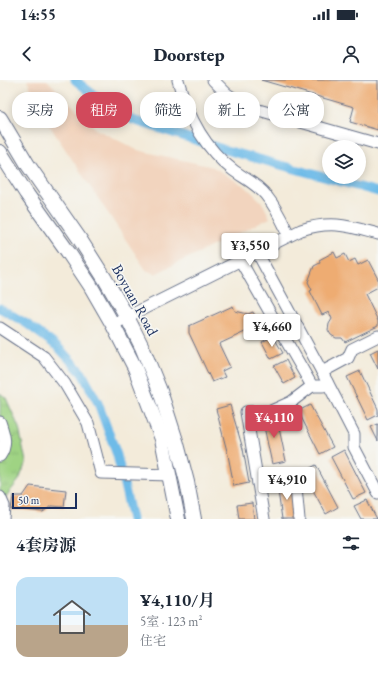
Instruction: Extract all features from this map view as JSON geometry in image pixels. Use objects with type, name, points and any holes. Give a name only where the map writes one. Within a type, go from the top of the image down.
[{"type":"main road","name":"Boyuan Road","points":[[0,118],[28,165],[79,238],[105,279],[142,347],[160,391],[178,444],[194,519]]},
{"type":"main road","name":"Boyuan Road","points":[[0,152],[26,193],[85,278],[113,325],[135,368],[162,438],[178,519]]},
{"type":"street","points":[[178,80],[195,125],[210,148],[221,160],[260,189],[268,197],[289,235]]},
{"type":"street","points":[[213,80],[227,94],[241,103],[378,144]]},
{"type":"street","points":[[113,325],[289,235],[309,227],[330,224],[378,234]]},
{"type":"street","points":[[256,252],[322,372],[354,434],[354,447],[378,493]]},
{"type":"street","points":[[240,260],[312,386]]},
{"type":"street","points":[[0,328],[44,357],[65,384],[88,423],[101,473],[170,475]]},
{"type":"street","points":[[322,372],[348,358],[352,349],[378,336]]},
{"type":"street","points":[[264,519],[246,412],[271,411],[290,402],[312,386],[322,386],[327,382]]},
{"type":"street","points":[[0,422],[5,436],[4,450],[0,456]]},
{"type":"street","points":[[258,484],[295,476],[299,519]]},
{"type":"street","points":[[0,497],[4,506],[3,519]]},
{"type":"shaded area","points":[[27,80],[47,80],[59,92],[32,92]]},
{"type":"shaded area","points":[[68,101],[76,109],[76,128],[95,128],[137,150],[213,167],[246,187],[262,202],[270,218],[155,274],[146,270],[51,128],[68,128]]},
{"type":"green space","points":[[0,393],[6,398],[19,428],[26,462],[19,480],[0,504]]},
{"type":"building","points":[[261,80],[378,80],[378,130],[350,122],[354,107],[324,98],[324,92],[302,92]]},
{"type":"building","points":[[334,252],[337,258],[345,254],[349,262],[355,259],[358,265],[368,260],[378,279],[378,287],[365,294],[378,321],[378,326],[345,342],[342,338],[336,338],[331,335],[328,330],[332,319],[329,312],[322,315],[310,291],[312,290],[308,282],[314,266],[320,263],[319,260]]},
{"type":"building","points":[[233,306],[235,311],[248,314],[253,312],[260,325],[219,344],[230,367],[222,371],[225,377],[212,382],[189,333],[189,326]]},
{"type":"building","points":[[273,336],[283,353],[271,359],[262,342]]},
{"type":"building","points":[[378,349],[378,369],[370,353]]},
{"type":"building","points":[[286,360],[295,378],[284,384],[274,366]]},
{"type":"building","points":[[360,371],[378,409],[378,415],[368,420],[347,377]]},
{"type":"building","points":[[230,405],[243,449],[249,483],[234,486],[228,455],[216,409]]},
{"type":"building","points":[[310,405],[333,447],[320,454],[298,411]]},
{"type":"building","points":[[276,414],[286,461],[272,464],[262,417]]},
{"type":"building","points":[[378,424],[378,441],[371,427]]},
{"type":"building","points":[[344,450],[366,493],[353,499],[331,457]]},
{"type":"building","points":[[316,465],[338,507],[326,514],[303,472]]},
{"type":"building","points":[[292,482],[297,519],[282,519],[277,484]]},
{"type":"building","points":[[30,486],[66,490],[64,507],[51,506],[43,512],[11,510],[13,496],[23,496]]},
{"type":"building","points":[[367,500],[377,519],[361,519],[354,506]]},
{"type":"building","points":[[252,503],[254,519],[239,519],[237,505]]},
{"type":"waterway","points":[[75,80],[103,102],[133,120],[226,150],[378,192]]},
{"type":"waterway","points":[[0,308],[27,324],[58,347],[82,373],[98,403],[117,455],[132,519]]}]
